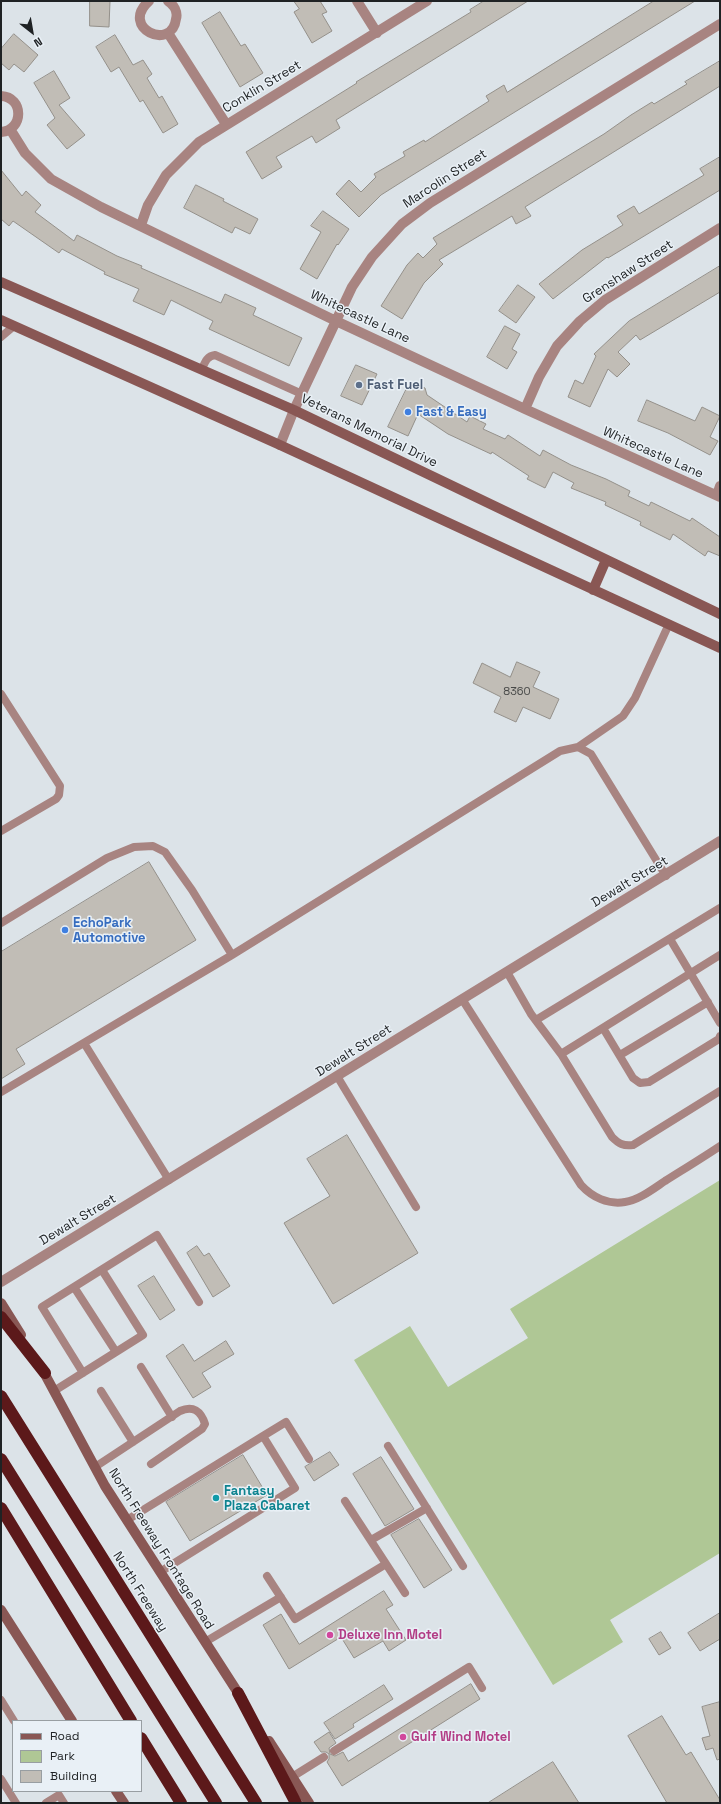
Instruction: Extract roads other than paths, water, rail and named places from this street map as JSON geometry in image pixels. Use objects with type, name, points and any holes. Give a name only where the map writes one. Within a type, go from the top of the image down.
[{"type":"highway","points":[[1,1317],[45,1373]]},
{"type":"highway","name":"North Freeway","points":[[1,1396],[256,1803]]},
{"type":"highway","points":[[1,1459],[216,1803]]},
{"type":"highway","points":[[1,1508],[130,1720]]},
{"type":"highway","points":[[238,1693],[296,1803]]},
{"type":"highway","points":[[142,1740],[182,1803]]},
{"type":"main road","name":"Veterans Memorial Drive","points":[[1,282],[294,410],[720,614]]},
{"type":"main road","points":[[1,320],[280,445],[720,648]]},
{"type":"main road","points":[[593,590],[606,560]]},
{"type":"main road","name":"North Freeway Frontage Road","points":[[1,1303],[45,1373],[95,1467],[127,1520],[309,1803]]},
{"type":"main road","points":[[1,1610],[71,1720]]},
{"type":"main road","points":[[117,1792],[124,1803]]},
{"type":"street","points":[[148,1],[140,12],[140,20],[142,26],[147,32],[154,35],[168,33],[173,28],[177,14],[174,7],[168,1]]},
{"type":"street","points":[[357,1],[377,33]]},
{"type":"street","name":"Conklin Street","points":[[141,225],[148,205],[166,175],[199,142],[427,1]]},
{"type":"street","name":"Marcolin Street","points":[[280,445],[294,410],[352,287],[372,257],[402,224],[430,203],[720,24]]},
{"type":"street","points":[[168,33],[226,124]]},
{"type":"street","name":"Whitecastle Lane","points":[[1,96],[12,99],[17,105],[19,111],[15,125],[5,131],[51,179],[101,207],[525,409],[719,493]]},
{"type":"street","name":"Grenshaw Street","points":[[525,409],[539,377],[557,346],[580,321],[605,300],[720,228]]},
{"type":"street","name":"Dewalt Street","points":[[1,1282],[720,842]]},
{"type":"lane","points":[[1,337],[14,326]]},
{"type":"lane","points":[[202,370],[206,360],[210,356],[215,355],[302,394]]},
{"type":"lane","points":[[1,1092],[232,955],[560,751],[578,747],[623,716],[635,698],[669,624]]},
{"type":"lane","points":[[1,694],[60,786],[60,791],[56,799],[1,831]]},
{"type":"lane","points":[[578,747],[591,754],[666,876]]},
{"type":"lane","points":[[1,923],[107,858],[134,847],[153,846],[165,852],[192,890],[232,955]]},
{"type":"lane","points":[[536,1020],[720,908]]},
{"type":"lane","points":[[670,939],[720,1023]]},
{"type":"lane","points":[[561,1054],[720,955]]},
{"type":"lane","points":[[506,972],[536,1020],[561,1054],[612,1137],[618,1144],[624,1146],[633,1145],[720,1091]]},
{"type":"lane","points":[[462,999],[581,1185],[587,1192],[599,1199],[612,1202],[625,1202],[642,1196],[720,1146]]},
{"type":"lane","points":[[620,1055],[708,1002]]},
{"type":"lane","points":[[603,1028],[633,1078],[640,1083],[649,1082],[720,1036]]},
{"type":"lane","points":[[84,1043],[169,1180]]},
{"type":"lane","points":[[337,1076],[416,1207]]},
{"type":"lane","points":[[83,1373],[42,1307],[157,1235],[199,1302]]},
{"type":"lane","points":[[54,1391],[143,1335],[102,1270]]},
{"type":"lane","points":[[74,1287],[116,1352]]},
{"type":"lane","points":[[141,1367],[172,1417]]},
{"type":"lane","points":[[101,1391],[133,1442]]},
{"type":"lane","points":[[95,1467],[187,1408],[192,1408],[200,1414],[205,1424],[202,1429],[151,1464]]},
{"type":"lane","points":[[127,1520],[286,1422],[309,1459]]},
{"type":"lane","points":[[160,1572],[295,1488],[263,1436]]},
{"type":"lane","points":[[388,1446],[464,1566]]},
{"type":"lane","points":[[345,1501],[406,1593]]},
{"type":"lane","points":[[371,1540],[427,1508]]},
{"type":"lane","points":[[267,1576],[295,1619],[386,1564]]},
{"type":"lane","points":[[205,1642],[281,1597]]},
{"type":"lane","points":[[334,1751],[469,1667],[482,1688]]},
{"type":"lane","points":[[1,1700],[13,1720]]},
{"type":"lane","points":[[292,1777],[324,1757]]},
{"type":"lane","points":[[1,1779],[16,1803]]},
{"type":"lane","points":[[46,1803],[61,1792],[64,1803]]},
{"type":"place","name":"Fast Fuel","points":[[359,385]]},
{"type":"place","name":"Fast & Easy","points":[[408,412]]},
{"type":"place","name":"EchoPark Automotive","points":[[65,930]]},
{"type":"place","name":"Fantasy Plaza Cabaret","points":[[216,1498]]},
{"type":"place","name":"Deluxe Inn Motel","points":[[330,1635]]},
{"type":"place","name":"Gulf Wind Motel","points":[[403,1737]]}]
